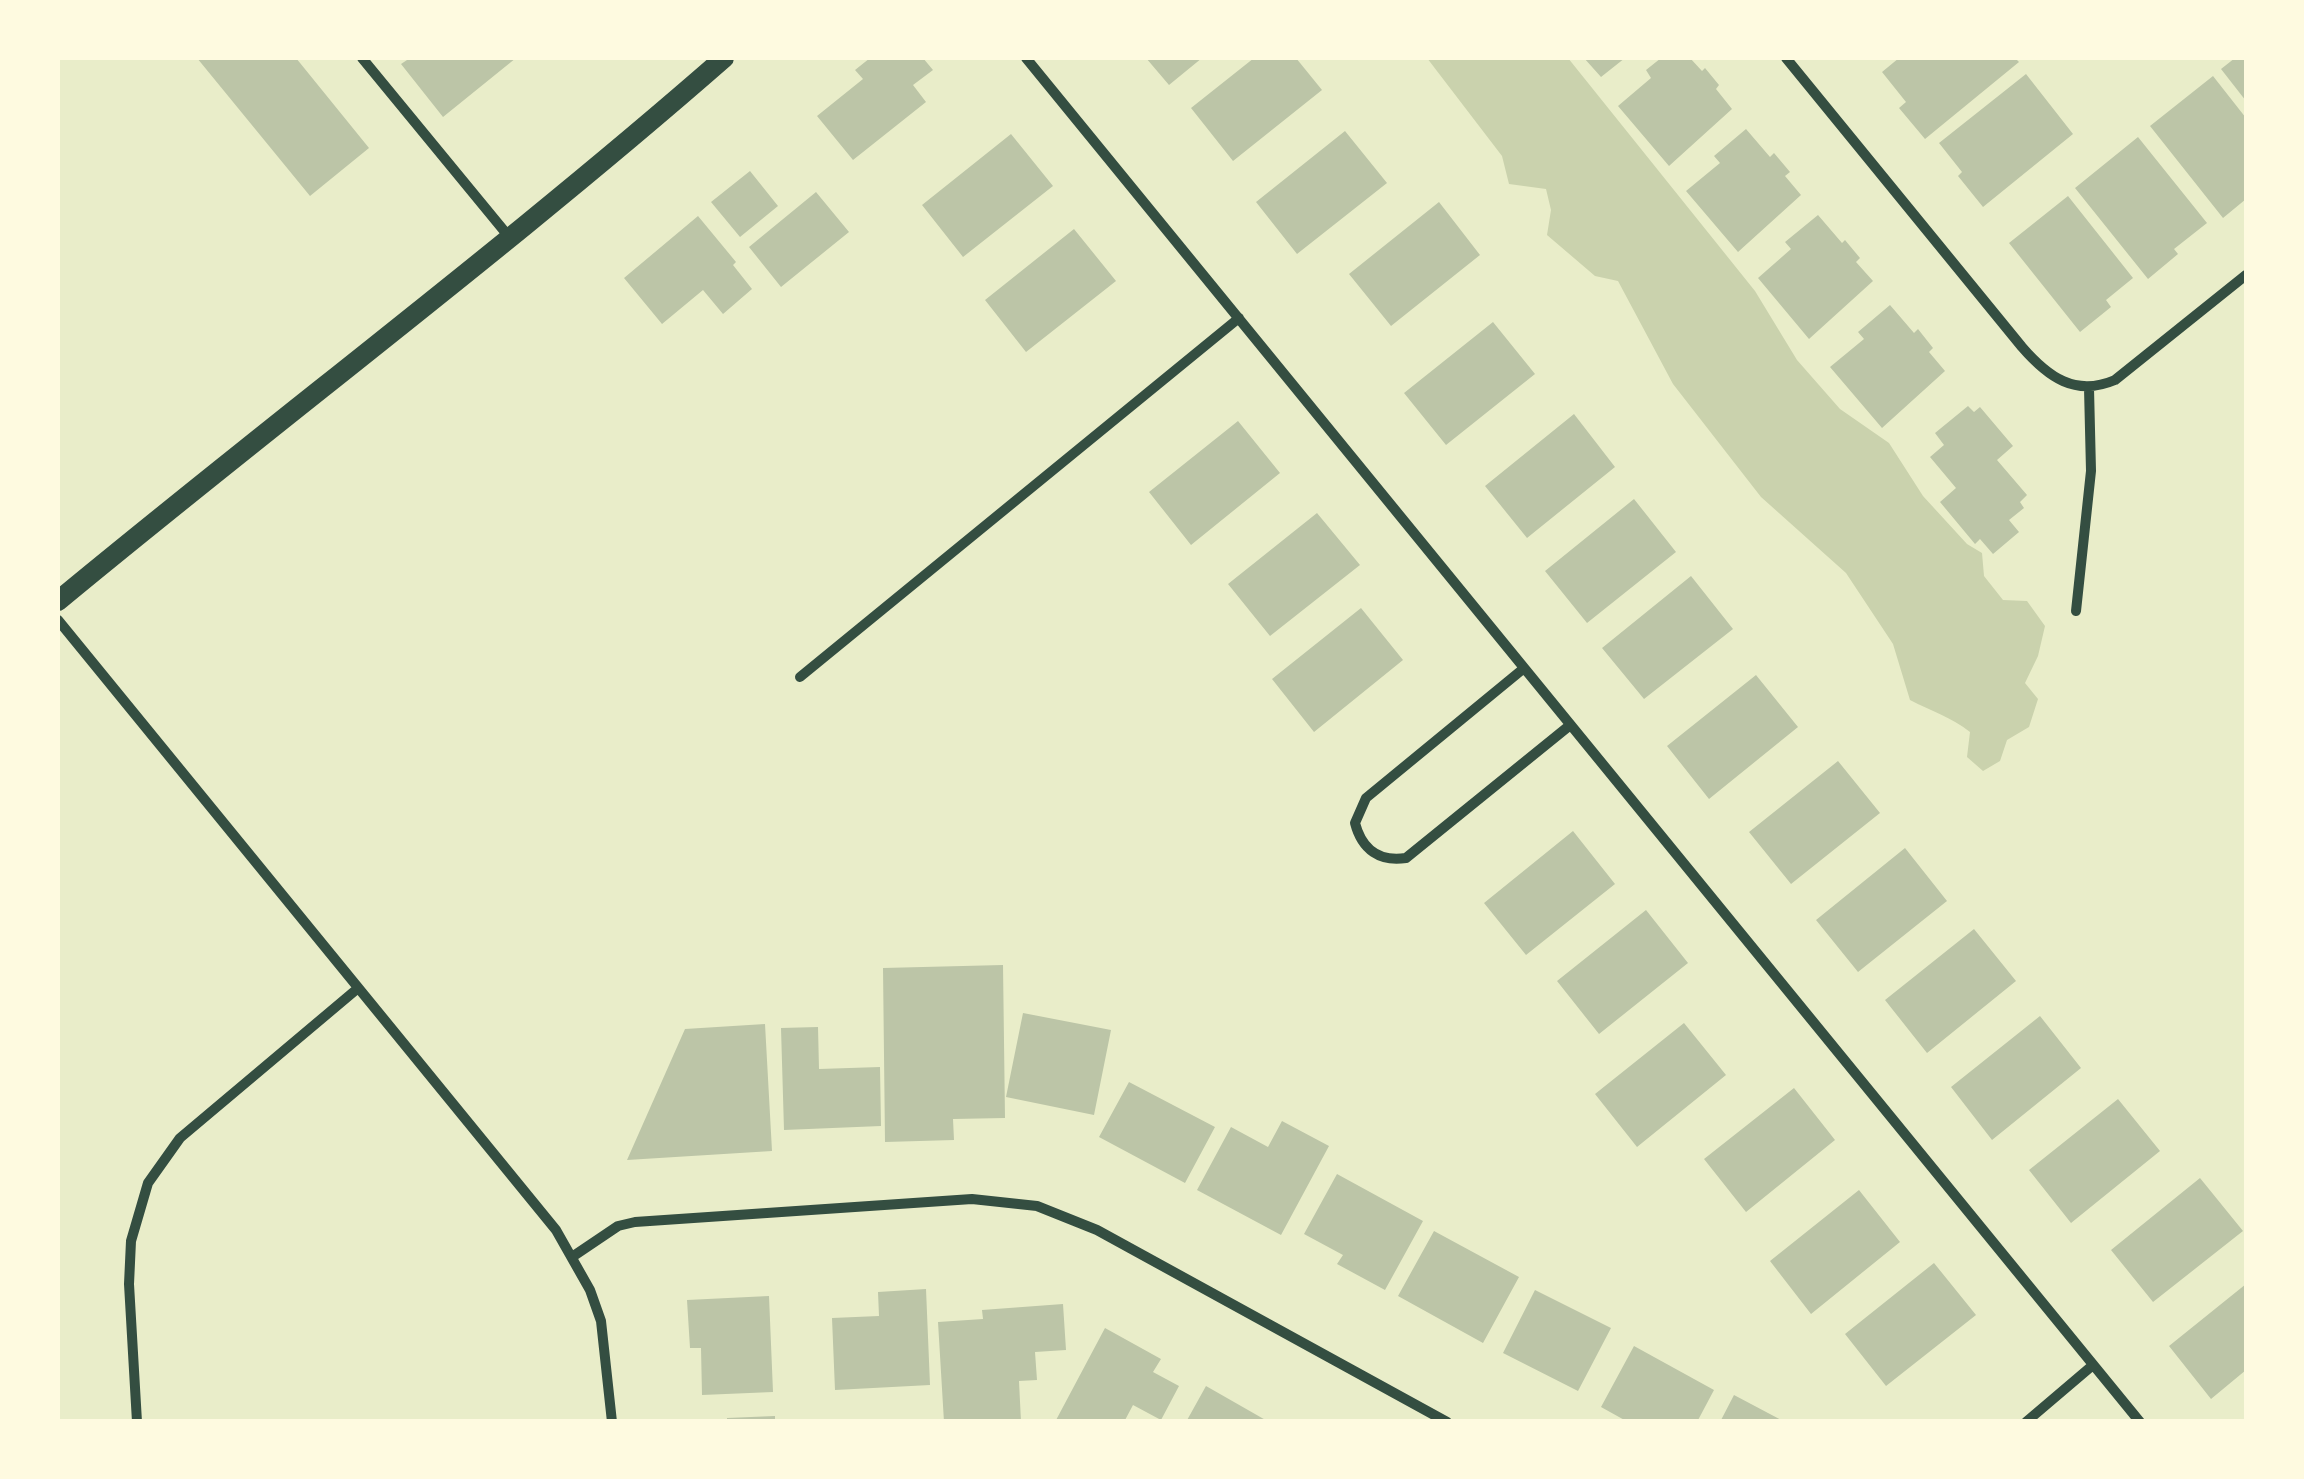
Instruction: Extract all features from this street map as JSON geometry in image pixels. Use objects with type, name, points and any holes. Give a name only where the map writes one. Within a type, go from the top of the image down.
[{"type":"main road","points":[[58,601],[206,478],[511,239],[724,58]]},
{"type":"street","points":[[362,58],[511,239]]},
{"type":"street","points":[[1026,58],[2140,1422]]},
{"type":"street","points":[[1786,58],[2022,347],[2066,384],[2089,388],[2127,372],[2246,275]]},
{"type":"street","points":[[800,677],[1239,318]]},
{"type":"street","points":[[2076,611],[2091,471],[2089,388]]},
{"type":"street","points":[[58,620],[534,1203],[572,1258],[601,1321],[612,1422]]},
{"type":"street","points":[[1523,669],[1366,798],[1355,824],[1364,845],[1382,858],[1406,858],[1570,726]]},
{"type":"street","points":[[137,1422],[128,1284],[131,1241],[148,1184],[180,1138],[357,989]]},
{"type":"street","points":[[572,1258],[618,1226],[634,1222],[972,1199],[1037,1206],[1097,1230],[1448,1422]]},
{"type":"street","points":[[2026,1422],[2094,1365]]},
{"type":"green space","points":[[1427,58],[1568,58],[1755,291],[1797,360],[1840,409],[1889,443],[1923,496],[1967,544],[1982,553],[1984,576],[2003,600],[2027,601],[2045,626],[2038,656],[2025,683],[2038,699],[2029,727],[2007,740],[2000,761],[1983,771],[1967,757],[1970,732],[1910,700],[1893,644],[1846,573],[1761,497],[1673,384],[1618,281],[1595,276],[1547,235],[1551,210],[1546,189],[1509,184],[1502,156]]},
{"type":"building","points":[[197,58],[296,58],[369,148],[310,196]]},
{"type":"building","points":[[410,58],[516,58],[443,117],[401,64]]},
{"type":"building","points":[[870,58],[923,58],[933,70],[913,85],[926,102],[853,160],[817,116],[863,79],[855,70]]},
{"type":"building","points":[[1146,58],[1202,58],[1169,85]]},
{"type":"building","points":[[1254,58],[1296,58],[1322,90],[1233,161],[1191,108]]},
{"type":"building","points":[[1584,58],[1625,58],[1601,77]]},
{"type":"building","points":[[1661,58],[1690,58],[1702,71],[1705,68],[1732,109],[1669,166],[1618,106],[1651,78],[1646,70]]},
{"type":"building","points":[[1899,58],[2015,58],[2019,62],[1925,139],[1899,108],[1906,102],[1882,72]]},
{"type":"building","points":[[2235,58],[2246,58],[2246,101],[2221,69]]},
{"type":"building","points":[[2026,74],[2073,134],[1983,207],[1958,176],[1962,172],[1939,143]]},
{"type":"building","points":[[2213,76],[2246,118],[2246,199],[2223,218],[2150,126]]},
{"type":"building","points":[[1746,129],[1770,157],[1774,153],[1790,172],[1785,176],[1801,195],[1738,252],[1686,191],[1720,163],[1714,156]]},
{"type":"building","points":[[1345,131],[1387,183],[1297,254],[1256,202]]},
{"type":"building","points":[[1011,134],[1053,186],[963,257],[922,205]]},
{"type":"building","points":[[2138,137],[2207,223],[2174,249],[2178,254],[2148,279],[2075,188]]},
{"type":"building","points":[[750,171],[778,206],[740,237],[711,202]]},
{"type":"building","points":[[816,192],[849,232],[781,287],[749,247]]},
{"type":"building","points":[[2068,196],[2133,278],[2106,300],[2111,307],[2080,332],[2009,243]]},
{"type":"building","points":[[1439,202],[1480,255],[1391,326],[1349,274]]},
{"type":"building","points":[[1818,215],[1860,258],[1856,262],[1873,281],[1809,339],[1758,278],[1791,249],[1785,242]]},
{"type":"building","points":[[698,216],[736,262],[733,265],[752,289],[723,314],[703,290],[662,324],[624,278]]},
{"type":"building","points":[[1074,229],[1116,281],[1026,352],[985,300]]},
{"type":"building","points":[[1890,305],[1914,333],[1918,329],[1933,348],[1929,352],[1945,371],[1882,428],[1830,367],[1864,339],[1858,332]]},
{"type":"building","points":[[1493,322],[1535,374],[1446,445],[1404,393]]},
{"type":"building","points":[[1968,406],[1974,412],[1980,407],[2013,446],[1997,460],[2027,495],[2020,502],[2024,508],[2009,520],[2019,532],[1993,554],[1980,539],[1975,544],[1940,502],[1956,488],[1930,457],[1944,445],[1935,433]]},
{"type":"building","points":[[1574,414],[1615,467],[1527,538],[1485,486]]},
{"type":"building","points":[[1238,421],[1280,473],[1191,545],[1149,492]]},
{"type":"building","points":[[1634,499],[1676,552],[1587,623],[1545,571]]},
{"type":"building","points":[[1317,513],[1360,565],[1270,636],[1228,584]]},
{"type":"building","points":[[1691,576],[1733,629],[1644,699],[1602,648]]},
{"type":"building","points":[[1361,608],[1403,660],[1314,732],[1272,679]]},
{"type":"building","points":[[1756,675],[1798,727],[1709,799],[1667,746]]},
{"type":"building","points":[[1838,761],[1880,813],[1791,884],[1749,832]]},
{"type":"building","points":[[1573,831],[1615,884],[1526,955],[1484,903]]},
{"type":"building","points":[[1905,848],[1947,901],[1858,972],[1816,920]]},
{"type":"building","points":[[1646,910],[1688,963],[1599,1034],[1557,981]]},
{"type":"building","points":[[1974,929],[2016,981],[1927,1053],[1885,1000]]},
{"type":"building","points":[[1003,965],[1005,1118],[953,1119],[954,1140],[885,1142],[883,968]]},
{"type":"building","points":[[1023,1013],[1111,1030],[1094,1115],[1006,1097]]},
{"type":"building","points":[[2040,1016],[2081,1068],[1992,1140],[1951,1087]]},
{"type":"building","points":[[1684,1023],[1726,1075],[1637,1147],[1595,1094]]},
{"type":"building","points":[[765,1024],[772,1151],[627,1160],[685,1029]]},
{"type":"building","points":[[818,1027],[819,1069],[880,1067],[881,1126],[784,1130],[781,1028]]},
{"type":"building","points":[[1129,1082],[1215,1127],[1185,1183],[1099,1137]]},
{"type":"building","points":[[1794,1088],[1835,1140],[1746,1212],[1704,1159]]},
{"type":"building","points":[[2118,1099],[2160,1151],[2071,1223],[2029,1170]]},
{"type":"building","points":[[1282,1121],[1329,1146],[1281,1235],[1197,1190],[1231,1127],[1268,1147]]},
{"type":"building","points":[[1337,1174],[1423,1221],[1385,1290],[1337,1264],[1343,1255],[1304,1234]]},
{"type":"building","points":[[2200,1178],[2243,1231],[2153,1302],[2111,1250]]},
{"type":"building","points":[[1859,1190],[1900,1242],[1811,1314],[1770,1261]]},
{"type":"building","points":[[1434,1231],[1519,1277],[1483,1343],[1398,1296]]},
{"type":"building","points":[[1934,1263],[1976,1315],[1886,1386],[1845,1334]]},
{"type":"building","points":[[2246,1284],[2246,1370],[2211,1399],[2169,1346]]},
{"type":"building","points":[[926,1289],[930,1385],[835,1390],[832,1318],[879,1316],[878,1292]]},
{"type":"building","points":[[1535,1290],[1611,1328],[1578,1391],[1503,1353]]},
{"type":"building","points":[[769,1296],[773,1392],[702,1395],[701,1348],[690,1348],[687,1300]]},
{"type":"building","points":[[1063,1304],[1066,1350],[1035,1352],[1037,1380],[1019,1381],[1021,1422],[944,1422],[938,1322],[983,1319],[982,1310]]},
{"type":"building","points":[[1105,1328],[1161,1359],[1153,1372],[1179,1386],[1161,1420],[1133,1405],[1124,1422],[1055,1422]]},
{"type":"building","points":[[1634,1346],[1714,1390],[1697,1422],[1628,1422],[1601,1407]]},
{"type":"building","points":[[1206,1386],[1269,1422],[1186,1422]]},
{"type":"building","points":[[1734,1395],[1785,1422],[1720,1422]]},
{"type":"building","points":[[775,1416],[775,1422],[727,1422],[727,1418]]}]
